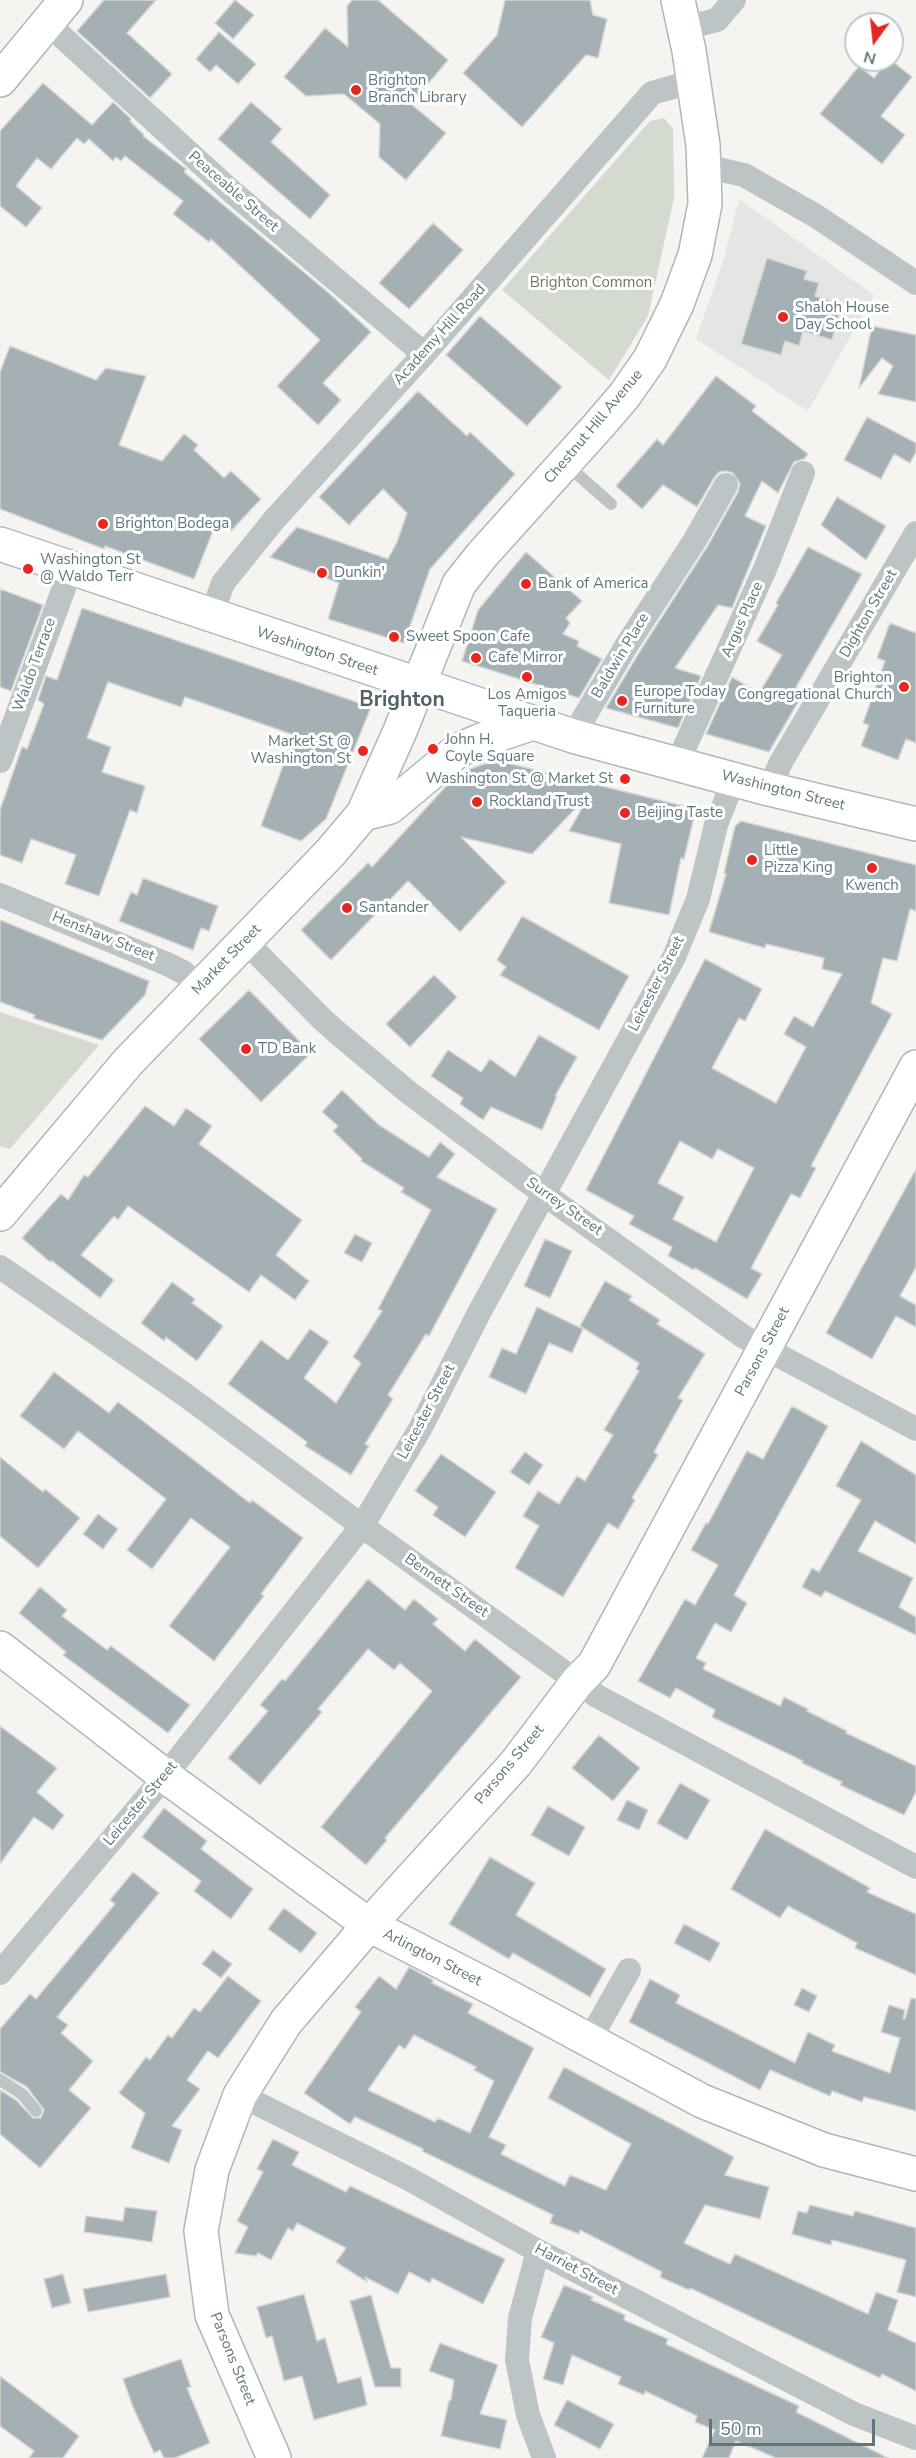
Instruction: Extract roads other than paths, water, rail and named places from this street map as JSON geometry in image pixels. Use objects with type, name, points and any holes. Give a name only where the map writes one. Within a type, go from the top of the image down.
[{"type":"main road","points":[[0,80],[56,12]]},
{"type":"main road","name":"Chestnut Hill Avenue","points":[[418,685],[459,584],[482,555],[566,464],[638,377],[669,323],[695,255],[705,204],[704,166],[694,81],[681,14]]},
{"type":"main road","name":"Washington Street","points":[[0,544],[573,736],[769,789],[916,824]]},
{"type":"main road","name":"Market Street","points":[[0,1214],[128,1062],[330,853],[363,814],[418,685]]},
{"type":"main road","points":[[363,814],[390,807],[398,802],[457,751],[533,723]]},
{"type":"main road","name":"Parsons Street","points":[[274,2458],[212,2315],[201,2231],[212,2170],[240,2095],[286,2022],[369,1925],[516,1763],[578,1681],[594,1665],[916,1067]]},
{"type":"main road","name":"Arlington Street","points":[[0,1648],[165,1776],[369,1925],[702,2101],[824,2150],[916,2174]]},
{"type":"street","points":[[681,14],[717,20],[734,0]]},
{"type":"street","name":"Peaceable Street","points":[[56,12],[231,191],[424,354]]},
{"type":"street","name":"Academy Hill Road","points":[[211,616],[223,583],[274,520],[424,354],[652,93],[694,81]]},
{"type":"street","points":[[704,166],[744,175],[816,216],[916,283]]},
{"type":"street","name":"Argus Place","points":[[677,764],[765,569],[803,473]]},
{"type":"street","name":"Baldwin Place","points":[[573,736],[628,643],[695,540],[726,484]]},
{"type":"street","name":"Dighton Street","points":[[769,789],[781,762],[916,533]]},
{"type":"street","name":"Waldo Terrace","points":[[0,761],[71,569]]},
{"type":"street","name":"Leicester Street","points":[[0,1973],[165,1776],[362,1526],[420,1429],[480,1311],[674,957],[698,899],[716,825],[734,779]]},
{"type":"street","name":"Henshaw Street","points":[[0,895],[167,964],[183,972],[201,987]]},
{"type":"street","name":"Surrey Street","points":[[245,941],[340,1035],[408,1092],[544,1194],[744,1337],[916,1429]]},
{"type":"street","name":"Bennett Street","points":[[0,1267],[184,1394],[362,1526],[607,1702],[916,1867]]},
{"type":"street","points":[[589,2041],[629,1970]]},
{"type":"street","name":"Harriet Street","points":[[240,2095],[409,2180],[538,2251],[854,2414],[916,2438]]},
{"type":"street","points":[[538,2251],[520,2318],[517,2360],[528,2415],[544,2458]]},
{"type":"lane","points":[[566,464],[611,504]]},
{"type":"lane","points":[[0,2080],[22,2094],[36,2110]]},
{"type":"place","name":"Brighton Branch Library","points":[[356,90]]},
{"type":"place","name":"Shaloh House Day School","points":[[783,317]]},
{"type":"place","name":"Brighton Bodega","points":[[103,524]]},
{"type":"place","name":"Washington St @ Waldo Terr","points":[[28,569]]},
{"type":"place","name":"Dunkin'","points":[[322,573]]},
{"type":"place","name":"Bank of America","points":[[526,584]]},
{"type":"place","name":"Sweet Spoon Cafe","points":[[394,637]]},
{"type":"place","name":"Cafe Mirror","points":[[476,658]]},
{"type":"place","name":"Los Amigos Taqueria","points":[[527,677]]},
{"type":"place","name":"Brighton Congregational Church","points":[[904,687]]},
{"type":"place","name":"Europe Today Furniture","points":[[622,701]]},
{"type":"place","name":"John H. Coyle Square","points":[[433,749]]},
{"type":"place","name":"Market St @ Washington St","points":[[363,751]]},
{"type":"place","name":"Washington St @ Market St","points":[[625,779]]},
{"type":"place","name":"Rockland Trust","points":[[477,802]]},
{"type":"place","name":"Beijing Taste","points":[[625,813]]},
{"type":"place","name":"Little Pizza King","points":[[752,860]]},
{"type":"place","name":"Kwench","points":[[872,868]]},
{"type":"place","name":"Santander","points":[[347,908]]},
{"type":"place","name":"TD Bank","points":[[246,1049]]},
{"type":"district","name":"Brighton","points":[[402,701]]},
{"type":"park label","name":"Brighton Common","points":[[591,283]]}]
